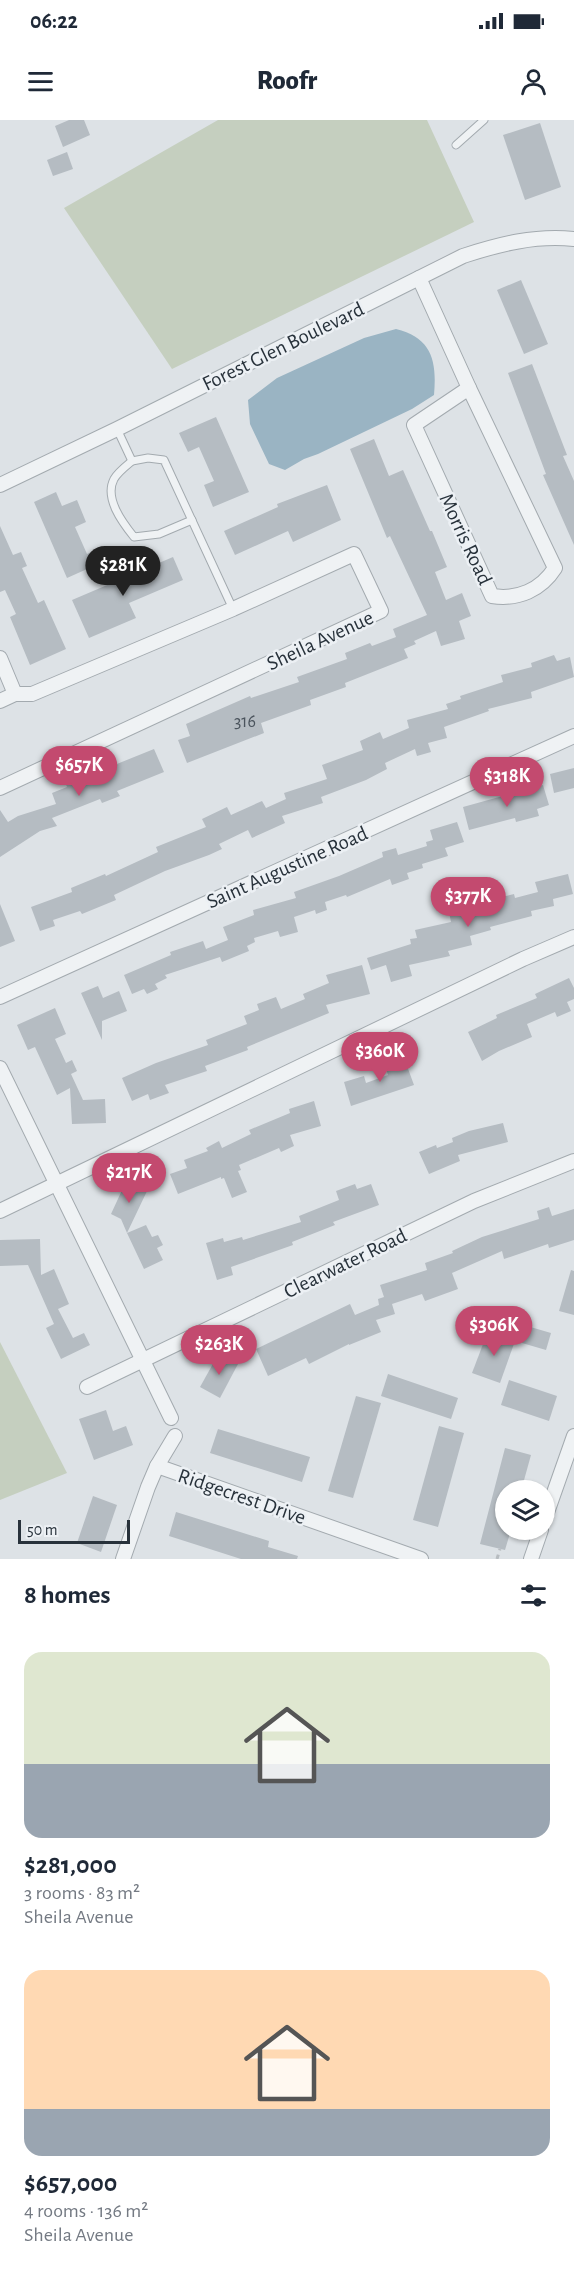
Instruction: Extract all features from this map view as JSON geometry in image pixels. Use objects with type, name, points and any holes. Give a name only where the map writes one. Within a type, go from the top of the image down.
[{"type":"street","name":"Forest Glen Boulevard","points":[[0,485],[463,256],[505,242],[553,237],[574,239]]},
{"type":"street","name":"Morris Road","points":[[419,278],[555,568],[547,581],[530,591],[508,599],[492,596],[414,425],[469,388]]},
{"type":"street","name":"Sheila Avenue","points":[[0,788],[381,611],[354,554],[233,609]]},
{"type":"street","points":[[0,701],[15,694],[32,694],[233,609]]},
{"type":"street","points":[[0,658],[15,694]]},
{"type":"street","name":"Saint Augustine Road","points":[[0,997],[574,736]]},
{"type":"street","points":[[0,1211],[523,959],[574,937]]},
{"type":"street","points":[[0,1068],[171,1418]]},
{"type":"street","name":"Clearwater Road","points":[[87,1387],[474,1201],[574,1161]]},
{"type":"street","points":[[158,1466],[175,1436]]},
{"type":"street","points":[[555,1490],[574,1436]]},
{"type":"street","name":"Ridgecrest Drive","points":[[123,1559],[148,1487],[158,1466],[421,1559]]},
{"type":"street","points":[[531,1559],[538,1540]]},
{"type":"lane","points":[[456,145],[484,120]]},
{"type":"lane","points":[[117,429],[132,461]]},
{"type":"lane","points":[[192,520],[159,534],[134,537],[120,519],[111,492],[115,477],[132,461],[148,458],[164,460],[192,520],[233,609]]},
{"type":"path","points":[[497,1559],[500,1549]]},
{"type":"green space","points":[[218,120],[427,120],[474,222],[172,369],[64,208]]},
{"type":"green space","points":[[0,1342],[67,1473],[0,1500]]},
{"type":"water","points":[[396,329],[418,338],[430,353],[434,372],[434,395],[412,409],[285,470],[269,464],[250,424],[248,400],[277,378],[364,338]]},
{"type":"building","points":[[69,120],[84,120],[90,135],[63,147],[55,126]]},
{"type":"building","points":[[540,123],[561,187],[525,200],[503,135]]},
{"type":"building","points":[[67,152],[73,169],[53,176],[47,160]]},
{"type":"building","points":[[521,280],[548,344],[524,354],[497,290]]},
{"type":"building","points":[[532,364],[567,455],[563,456],[574,481],[574,545],[543,475],[546,474],[508,373]]},
{"type":"building","points":[[216,417],[249,492],[213,507],[204,485],[214,481],[199,447],[188,452],[179,433]]},
{"type":"building","points":[[374,439],[389,476],[403,470],[430,531],[432,531],[447,567],[435,572],[446,600],[462,593],[471,616],[459,621],[465,639],[441,646],[436,631],[414,641],[416,644],[404,649],[408,658],[345,683],[346,687],[310,700],[311,705],[261,723],[264,733],[187,763],[178,740],[190,736],[186,724],[250,696],[251,698],[299,682],[297,677],[347,659],[345,653],[370,643],[372,646],[396,637],[393,629],[427,615],[390,536],[387,538],[350,449]]},
{"type":"building","points":[[327,485],[341,520],[293,542],[288,531],[235,555],[224,531],[278,507],[277,504]]},
{"type":"building","points":[[56,492],[62,506],[77,500],[86,522],[75,527],[87,554],[100,548],[105,561],[67,578],[34,502]]},
{"type":"building","points":[[0,526],[13,555],[21,552],[27,566],[22,568],[38,603],[44,600],[66,649],[30,665],[10,617],[16,614],[5,590],[0,592]]},
{"type":"building","points":[[173,557],[183,580],[129,603],[136,618],[89,638],[72,600]]},
{"type":"building","points":[[554,655],[557,661],[570,657],[574,677],[531,692],[532,698],[488,709],[489,711],[444,727],[447,738],[428,743],[431,752],[417,756],[415,749],[385,763],[387,769],[366,780],[321,797],[323,803],[282,816],[285,823],[252,838],[248,830],[219,844],[222,849],[165,871],[114,895],[116,900],[82,914],[80,911],[53,920],[55,926],[40,931],[31,907],[72,892],[71,888],[105,874],[106,876],[158,852],[156,847],[206,827],[202,819],[227,807],[231,815],[262,801],[266,808],[286,799],[284,793],[327,779],[322,765],[363,750],[360,741],[380,732],[383,739],[409,728],[407,720],[448,709],[446,704],[461,699],[460,696],[503,682],[501,675],[532,667],[531,663]]},
{"type":"building","points":[[154,749],[164,772],[117,791],[120,796],[102,803],[100,799],[52,818],[57,826],[40,831],[0,857],[0,810],[8,822],[18,816],[56,804],[52,793],[67,787],[65,782],[101,766],[102,770]]},
{"type":"building","points":[[574,768],[574,788],[554,793],[550,774]]},
{"type":"building","points":[[543,785],[549,805],[537,809],[539,816],[516,822],[515,818],[469,830],[463,807]]},
{"type":"building","points":[[457,822],[464,842],[445,848],[448,856],[422,864],[423,868],[407,873],[409,879],[392,885],[390,879],[347,897],[346,895],[325,902],[327,910],[316,914],[315,910],[294,917],[298,932],[280,937],[278,931],[254,938],[255,942],[247,946],[249,951],[222,962],[220,957],[165,975],[167,978],[155,984],[158,989],[147,994],[144,989],[132,994],[124,975],[171,955],[170,952],[203,941],[206,949],[228,940],[223,927],[254,915],[253,910],[296,898],[294,892],[383,857],[382,852],[396,848],[398,855],[427,846],[426,842],[433,840],[430,830]]},
{"type":"building","points":[[568,874],[573,894],[553,899],[554,906],[531,911],[532,916],[490,927],[491,930],[470,936],[472,945],[448,951],[450,956],[409,965],[412,976],[391,982],[386,965],[371,970],[367,958],[411,944],[410,939],[417,938],[415,930],[451,922],[449,912],[466,908],[467,914],[493,907],[491,900],[514,894],[515,898],[538,892],[535,882]]},
{"type":"building","points":[[0,904],[15,941],[0,947]]},
{"type":"building","points":[[362,965],[370,994],[326,1005],[329,1013],[247,1047],[248,1050],[205,1066],[207,1071],[165,1085],[169,1093],[150,1100],[148,1094],[132,1101],[122,1078],[156,1063],[208,1045],[206,1040],[247,1024],[244,1016],[259,1010],[257,1004],[276,997],[281,1009],[305,999],[303,994],[329,983],[326,975]]},
{"type":"building","points":[[569,978],[574,988],[574,999],[567,1002],[571,1011],[557,1017],[555,1012],[527,1024],[532,1037],[482,1061],[468,1032],[497,1018],[496,1015],[537,998],[535,994]]},
{"type":"building","points":[[98,986],[103,998],[119,991],[127,1011],[102,1021],[102,1040],[81,993]]},
{"type":"building","points":[[55,1008],[66,1034],[55,1039],[66,1063],[72,1060],[77,1071],[71,1074],[83,1100],[105,1099],[106,1123],[72,1124],[70,1088],[57,1095],[35,1047],[28,1050],[17,1025]]},
{"type":"building","points":[[403,1055],[414,1085],[351,1106],[344,1082],[364,1076],[366,1083],[388,1075],[384,1062]]},
{"type":"building","points":[[314,1101],[321,1126],[290,1135],[294,1146],[281,1152],[279,1148],[239,1165],[241,1170],[238,1171],[247,1192],[232,1198],[224,1178],[221,1179],[221,1177],[178,1194],[170,1174],[187,1168],[184,1160],[208,1151],[206,1148],[219,1141],[222,1148],[251,1134],[249,1130],[290,1113],[289,1109]]},
{"type":"building","points":[[503,1123],[508,1142],[458,1155],[460,1161],[429,1174],[419,1152],[436,1145],[437,1148],[453,1142],[452,1138],[469,1131]]},
{"type":"building","points":[[133,1182],[148,1189],[127,1233],[121,1219],[111,1214],[123,1188],[129,1191]]},
{"type":"building","points":[[355,1184],[357,1189],[371,1184],[379,1205],[333,1222],[335,1225],[292,1242],[293,1245],[231,1267],[233,1275],[217,1280],[206,1243],[223,1238],[224,1242],[242,1237],[243,1240],[301,1222],[299,1216],[339,1200],[336,1191]]},
{"type":"building","points":[[549,1207],[552,1216],[574,1209],[574,1240],[549,1248],[548,1244],[504,1259],[502,1251],[452,1273],[458,1289],[425,1301],[422,1294],[392,1304],[395,1314],[376,1320],[381,1332],[349,1344],[309,1364],[306,1358],[268,1376],[256,1349],[350,1304],[355,1315],[379,1305],[378,1299],[384,1297],[380,1285],[427,1270],[425,1263],[453,1253],[452,1251],[482,1237],[539,1219],[537,1211]]},
{"type":"building","points":[[146,1225],[152,1237],[158,1235],[163,1245],[157,1248],[163,1260],[144,1269],[127,1233]]},
{"type":"building","points":[[40,1239],[41,1275],[54,1269],[69,1304],[58,1309],[73,1338],[84,1333],[90,1345],[61,1359],[46,1328],[54,1324],[28,1265],[0,1266],[0,1240]]},
{"type":"building","points":[[571,1270],[574,1271],[574,1315],[559,1311]]},
{"type":"building","points":[[527,1326],[551,1333],[546,1350],[522,1343]]},
{"type":"building","points":[[488,1331],[515,1341],[500,1383],[472,1373]]},
{"type":"building","points":[[219,1353],[238,1364],[220,1398],[200,1387]]},
{"type":"building","points":[[388,1374],[458,1398],[451,1419],[381,1396]]},
{"type":"building","points":[[509,1380],[557,1396],[549,1421],[501,1405]]},
{"type":"building","points":[[356,1396],[381,1403],[353,1498],[328,1491]]},
{"type":"building","points":[[106,1410],[113,1431],[126,1426],[133,1445],[94,1460],[79,1419]]},
{"type":"building","points":[[439,1426],[464,1433],[438,1527],[413,1520]]},
{"type":"building","points":[[218,1429],[310,1457],[302,1482],[210,1453]]},
{"type":"building","points":[[505,1448],[531,1455],[524,1480],[497,1480]]},
{"type":"building","points":[[495,1486],[495,1540],[508,1540],[505,1550],[480,1544]]},
{"type":"building","points":[[93,1496],[117,1505],[101,1552],[77,1543]]},
{"type":"building","points":[[176,1512],[269,1541],[268,1547],[298,1556],[297,1559],[241,1559],[169,1536]]}]
